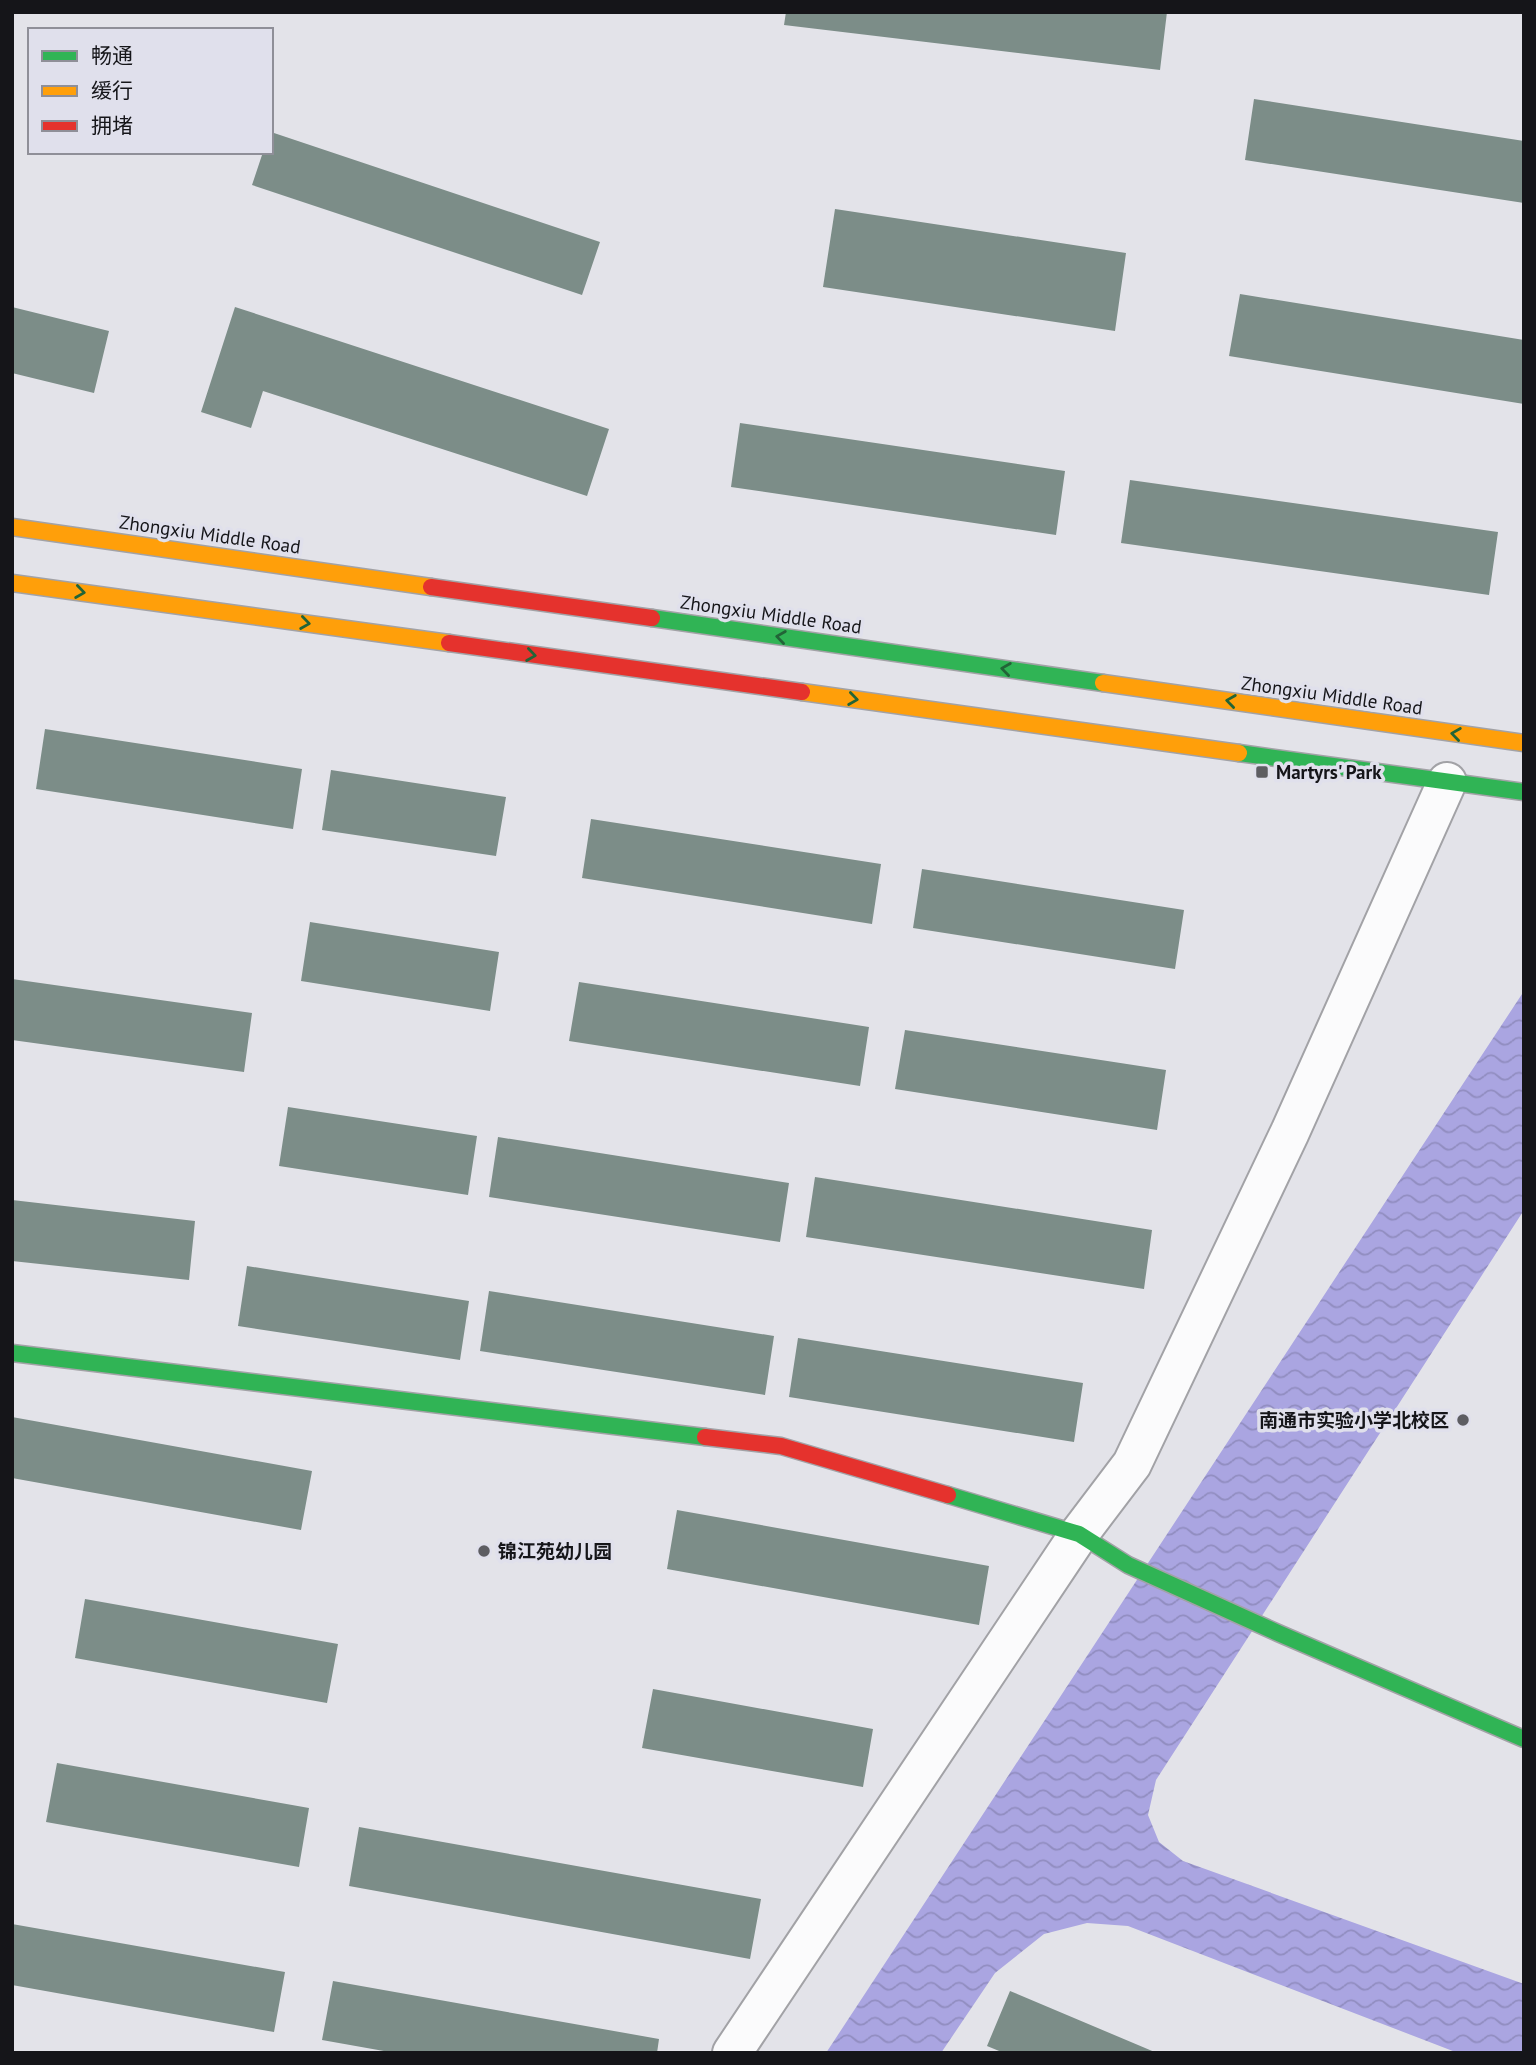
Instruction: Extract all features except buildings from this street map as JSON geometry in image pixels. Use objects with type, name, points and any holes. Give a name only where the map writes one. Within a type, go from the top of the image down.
[{"type":"main road","name":"Zhongxiu Middle Road","points":[[12,527],[1524,743]]},
{"type":"main road","points":[[12,583],[1524,792]]},
{"type":"main road","points":[[12,1353],[781,1446],[1079,1534],[1128,1565],[1524,1739]]},
{"type":"street","points":[[732,2053],[1079,1534],[1132,1464],[1290,1132],[1447,782]]},
{"type":"water","points":[[1524,991],[1524,1210],[1156,1780],[1148,1815],[1159,1842],[1183,1861],[1524,1984],[1524,2053],[1458,2053],[1128,1926],[1087,1923],[1044,1934],[995,1973],[941,2053],[826,2053]]},
{"type":"traffic: fast","points":[[652,618],[1103,683]]},
{"type":"traffic: fast","points":[[1239,753],[1524,792]]},
{"type":"traffic: fast","points":[[12,1353],[705,1437]]},
{"type":"traffic: fast","points":[[948,1495],[1079,1534],[1128,1565],[1524,1739]]},
{"type":"traffic: slow","points":[[12,527],[431,587]]},
{"type":"traffic: slow","points":[[12,583],[449,643]]},
{"type":"traffic: slow","points":[[1103,683],[1524,743]]},
{"type":"traffic: slow","points":[[802,692],[1239,753]]},
{"type":"traffic: jam","points":[[431,587],[652,618]]},
{"type":"traffic: jam","points":[[449,643],[802,692]]},
{"type":"traffic: jam","points":[[705,1437],[781,1446],[948,1495]]},
{"type":"place","name":"Martyrs' Park","points":[[1262,772]]},
{"type":"place","name":"南通市实验小学北校区","points":[[1463,1420]]},
{"type":"place","name":"锦江苑幼儿园","points":[[484,1551]]}]
